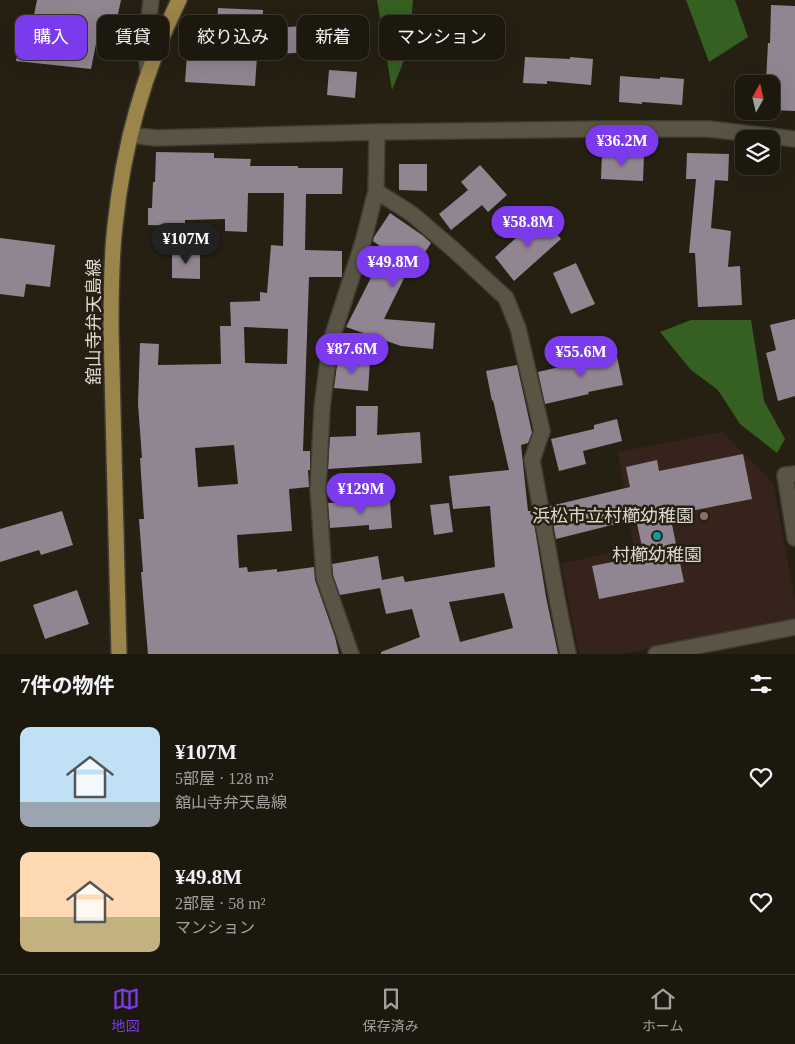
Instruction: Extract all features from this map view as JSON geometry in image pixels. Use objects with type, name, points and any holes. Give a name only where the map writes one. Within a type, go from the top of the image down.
[{"type":"main road","name":"舘山寺弁天島線","points":[[119,654],[111,294],[114,228],[123,165],[130,134],[148,74],[179,0]]},
{"type":"street","points":[[148,74],[146,46],[151,0]]},
{"type":"street","points":[[130,134],[156,138],[377,132],[710,129],[795,139]]},
{"type":"street","points":[[351,654],[324,577],[318,489],[322,408],[330,344],[363,242],[376,191],[377,132]]},
{"type":"street","points":[[376,191],[412,214],[506,298],[518,328],[542,431],[532,460],[568,654]]},
{"type":"street","points":[[795,474],[784,475],[795,538]]},
{"type":"street","points":[[656,654],[795,627]]},
{"type":"shaded area","name":"浜松市立村櫛幼稚園","points":[[722,432],[773,483],[795,601],[795,620],[622,654],[579,654],[561,563],[634,549],[618,452]]},
{"type":"green space","points":[[377,0],[413,0],[412,15],[380,15]]},
{"type":"green space","points":[[686,0],[735,0],[748,37],[709,62]]},
{"type":"green space","points":[[387,60],[404,60],[392,90]]},
{"type":"green space","points":[[691,320],[751,320],[764,401],[785,439],[777,453],[740,424],[718,390],[691,370],[660,332]]},
{"type":"building","points":[[37,0],[121,0],[118,15],[97,15],[97,44],[91,69],[16,61],[87,60],[87,15],[34,15]]},
{"type":"building","points":[[771,5],[795,6],[795,111],[780,110],[780,75],[766,75],[768,43],[770,43]]},
{"type":"building","points":[[218,8],[263,10],[263,15],[218,15]]},
{"type":"building","points":[[297,26],[297,53],[287,54],[287,27]]},
{"type":"building","points":[[525,57],[593,59],[591,85],[547,81],[547,84],[523,83]]},
{"type":"building","points":[[187,60],[257,60],[255,86],[185,82]]},
{"type":"building","points":[[329,70],[357,72],[355,98],[327,95]]},
{"type":"building","points":[[620,76],[684,79],[682,105],[619,102]]},
{"type":"building","points":[[156,152],[214,153],[214,158],[251,159],[250,166],[343,168],[342,194],[306,194],[305,250],[342,251],[342,277],[309,277],[303,451],[310,451],[309,487],[289,489],[292,531],[237,535],[239,568],[247,567],[248,572],[277,569],[277,572],[314,567],[315,580],[339,654],[148,654],[141,572],[143,572],[139,519],[144,519],[138,404],[140,343],[159,344],[158,365],[221,364],[220,326],[231,326],[230,302],[260,301],[260,292],[267,293],[271,245],[283,246],[284,193],[248,193],[247,232],[225,231],[225,219],[185,220],[185,226],[148,225],[148,208],[152,208],[153,182],[155,182]],"holes":[[[244,327],[288,329],[287,364],[245,363]],[[234,445],[238,484],[198,487],[195,448]]]},
{"type":"building","points":[[602,153],[644,155],[643,181],[601,179]]},
{"type":"building","points":[[687,153],[729,154],[728,181],[715,180],[711,228],[731,231],[728,267],[740,266],[742,305],[698,307],[695,253],[689,253],[696,179],[686,179]]},
{"type":"building","points":[[399,164],[427,164],[427,191],[399,190]]},
{"type":"building","points":[[480,165],[507,195],[488,212],[482,205],[451,230],[439,214],[468,190],[461,182]]},
{"type":"building","points":[[390,213],[431,243],[414,269],[410,266],[384,319],[435,323],[433,349],[401,346],[346,327],[385,250],[373,241]]},
{"type":"building","points":[[541,215],[561,239],[514,281],[495,257]]},
{"type":"building","points":[[0,238],[55,245],[50,287],[26,284],[24,297],[0,294]]},
{"type":"building","points":[[172,252],[200,252],[200,279],[172,278]]},
{"type":"building","points":[[576,263],[595,304],[571,314],[553,273]]},
{"type":"building","points":[[795,319],[795,396],[778,401],[766,353],[776,350],[770,325]]},
{"type":"building","points":[[616,352],[623,385],[545,404],[538,372],[590,360],[590,357]]},
{"type":"building","points":[[338,358],[370,361],[368,391],[334,388]]},
{"type":"building","points":[[517,365],[532,433],[528,443],[521,445],[528,511],[532,511],[546,597],[558,654],[381,654],[381,652],[420,637],[412,609],[386,614],[380,588],[340,595],[333,575],[332,564],[378,556],[382,580],[403,576],[405,582],[495,567],[490,506],[453,509],[449,476],[509,470],[486,371]],"holes":[[[504,593],[513,628],[460,642],[449,602]]]},
{"type":"building","points":[[356,406],[378,406],[377,435],[420,432],[422,463],[328,469],[330,437],[356,436]]},
{"type":"building","points":[[617,419],[622,441],[583,451],[586,464],[559,471],[551,439],[594,429],[594,425]]},
{"type":"building","name":"村櫛幼稚園","points":[[743,454],[752,499],[670,515],[684,582],[599,599],[592,566],[644,556],[636,519],[556,539],[550,506],[630,487],[626,467],[657,460],[659,471]]},
{"type":"building","points":[[390,501],[392,528],[369,530],[369,525],[330,528],[328,503],[344,502],[345,505]]},
{"type":"building","points":[[449,503],[453,532],[434,535],[430,505]]},
{"type":"building","points":[[62,511],[73,545],[41,555],[39,550],[0,562],[0,529]]},
{"type":"building","points":[[77,590],[89,624],[45,639],[33,605]]},
{"type":"place","name":"浜松市立村櫛幼稚園","points":[[704,516]]},
{"type":"place","name":"村櫛幼稚園","points":[[657,536]]}]
